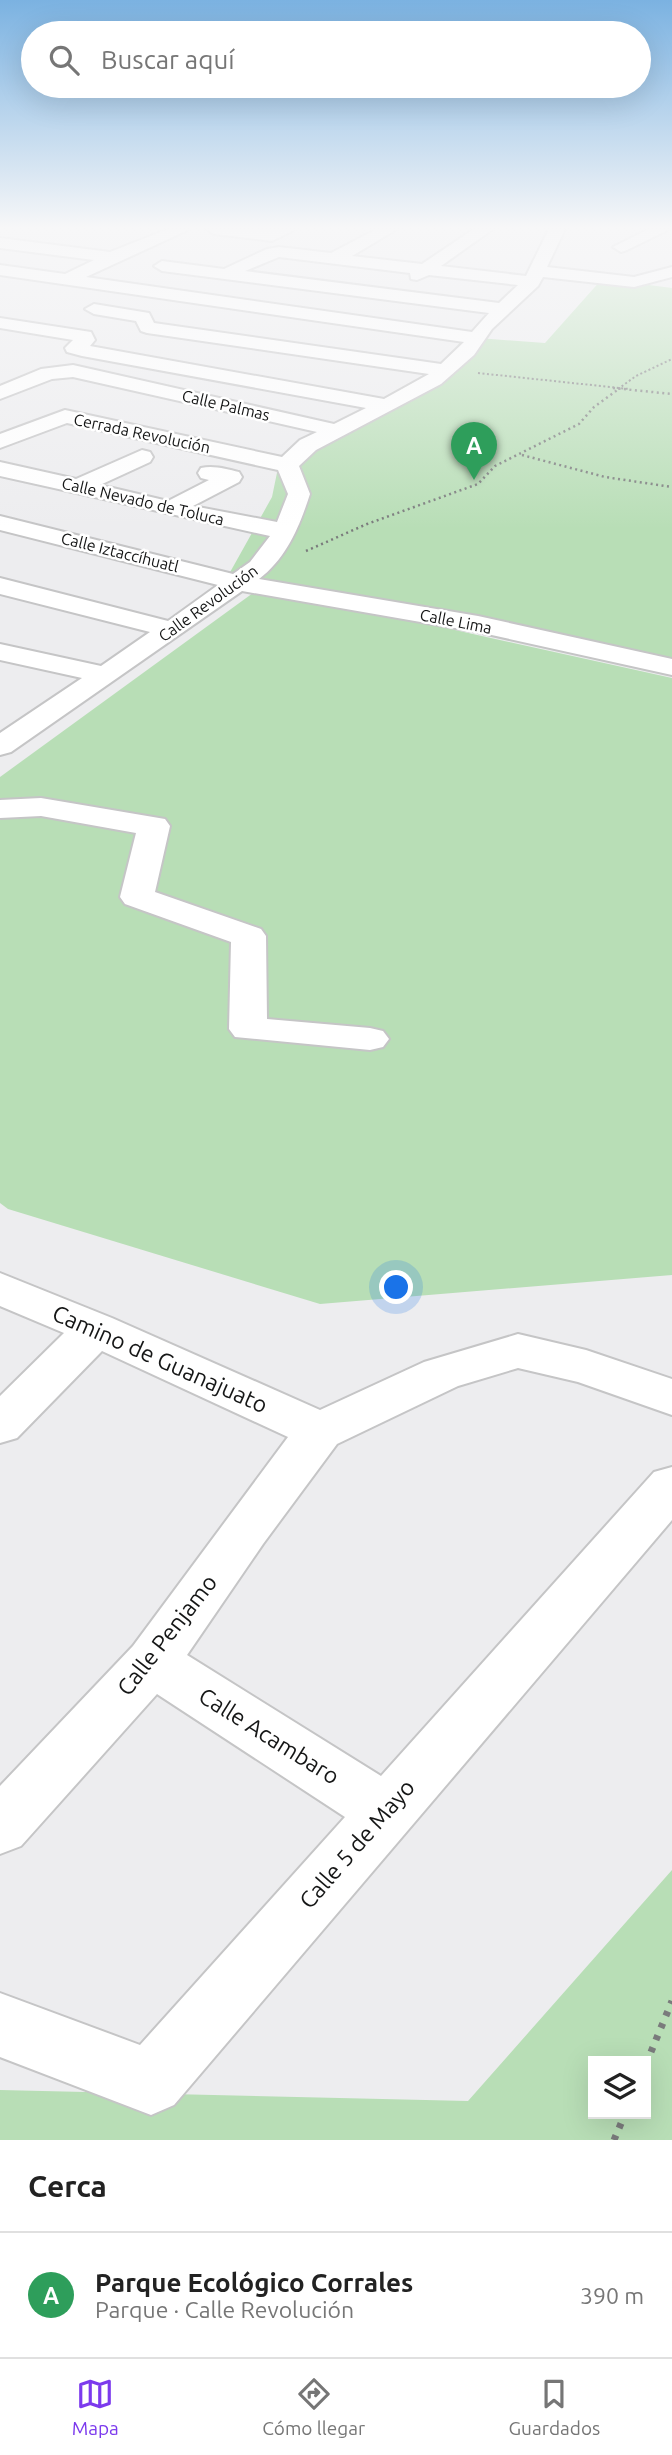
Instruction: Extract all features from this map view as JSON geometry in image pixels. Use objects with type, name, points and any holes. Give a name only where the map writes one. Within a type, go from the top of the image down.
[{"type":"street","points":[[27,329],[85,336],[86,340],[75,348],[82,350],[387,406]]},
{"type":"street","points":[[161,329],[445,370]]},
{"type":"street","points":[[296,347],[328,329]]},
{"type":"street","points":[[409,329],[476,338]]},
{"type":"street","points":[[287,465],[308,445],[434,380],[467,351],[485,329]]},
{"type":"street","points":[[246,379],[277,363]]},
{"type":"street","name":"Calle Palmas","points":[[6,387],[48,373],[73,371],[338,431]]},
{"type":"street","points":[[306,391],[329,378]]},
{"type":"street","name":"Cerrada Revolución","points":[[0,442],[65,416],[287,465]]},
{"type":"street","points":[[81,485],[142,457]]},
{"type":"street","name":"Calle Revolución","points":[[0,746],[249,575],[286,531],[299,494],[287,465]]},
{"type":"street","name":"Calle Nevado de Toluca","points":[[0,470],[81,485],[247,526],[286,531]]},
{"type":"street","points":[[174,507],[231,477],[209,473]]},
{"type":"street","name":"Calle Iztaccíhuatl","points":[[0,523],[103,547],[249,575]]},
{"type":"street","name":"Calle Lima","points":[[249,575],[672,667]]},
{"type":"street","points":[[0,586],[172,630]]},
{"type":"street","points":[[0,652],[106,675]]},
{"type":"street","points":[[0,809],[41,807],[154,826],[137,897],[249,936],[248,1029],[370,1039]]},
{"type":"street","name":"Camino de Guanajuato","points":[[0,1288],[320,1431]]},
{"type":"street","points":[[0,1425],[96,1329]]},
{"type":"street","points":[[320,1431],[442,1374],[518,1351],[586,1367],[672,1397]]},
{"type":"street","name":"Calle Penjamo","points":[[0,1827],[152,1662],[245,1530],[320,1431]]},
{"type":"street","name":"Calle 5 de Mayo","points":[[0,2025],[151,2082],[672,1486]]},
{"type":"street","name":"Calle Acambaro","points":[[152,1662],[386,1811]]},
{"type":"path","points":[[249,575],[478,484],[495,466],[579,424],[594,407],[636,376],[672,359]]},
{"type":"path","points":[[445,370],[672,394]]},
{"type":"path","points":[[521,455],[605,477],[672,487]]},
{"type":"path","points":[[649,2056],[672,2001]]},
{"type":"path","points":[[614,2140],[623,2119]]},
{"type":"green space","points":[[558,329],[672,329],[672,676],[366,607],[224,583],[272,497],[279,463],[436,371],[465,337],[545,343]]},
{"type":"green space","points":[[253,593],[410,620],[672,678],[672,1275],[320,1304],[8,1209],[0,1203],[0,777]]},
{"type":"green space","points":[[672,1870],[672,2140],[0,2140],[0,2090],[468,2101]]},
{"type":"place","name":"Parque Ecológico Corrales","points":[[474,480]]}]
